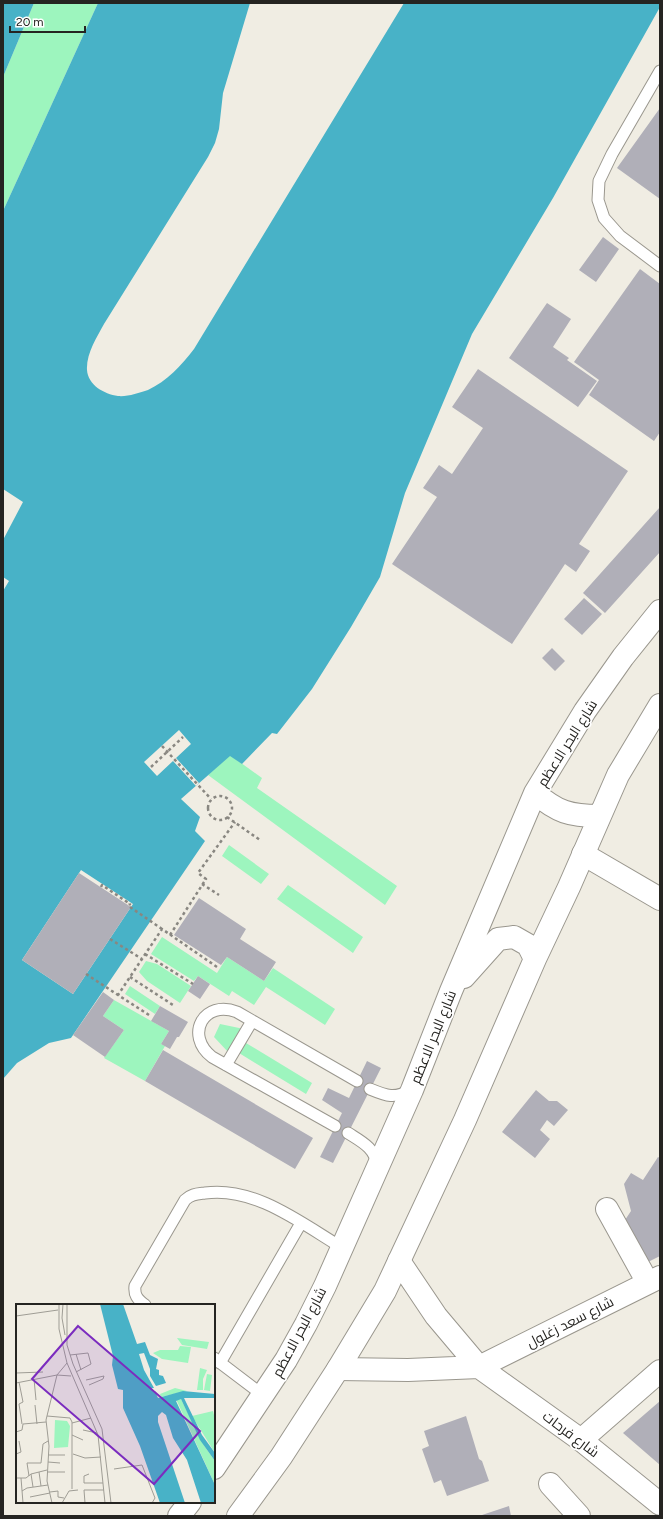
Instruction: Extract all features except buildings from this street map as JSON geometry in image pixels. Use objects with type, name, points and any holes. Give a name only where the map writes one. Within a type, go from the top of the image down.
[{"type":"main road","name":"شارع البحر الاعظم","points":[[215,1467],[264,1396],[286,1360],[325,1286],[412,1090],[451,992],[535,793],[585,711],[624,657],[660,612]]},
{"type":"main road","points":[[238,1516],[281,1458],[338,1369],[385,1291],[465,1120],[535,959],[569,887],[618,775],[657,719]]},
{"type":"main road","points":[[535,793],[546,803],[562,812],[580,816],[599,816]]},
{"type":"main road","points":[[583,854],[660,899]]},
{"type":"main road","points":[[451,992],[498,939],[514,937],[528,945],[535,959]]},
{"type":"main road","points":[[607,1209],[654,1280]]},
{"type":"main road","name":"شارع فرحات","points":[[399,1261],[436,1316],[479,1367],[581,1440],[659,1501]]},
{"type":"main road","name":"شارع سعد زغلول","points":[[479,1367],[654,1280]]},
{"type":"main road","points":[[338,1369],[408,1370],[479,1367]]},
{"type":"main road","points":[[581,1440],[660,1371]]},
{"type":"main road","points":[[550,1484],[579,1516]]},
{"type":"main road","points":[[179,1516],[189,1503]]},
{"type":"lane","points":[[660,71],[612,154],[599,181],[598,200],[604,218],[620,236],[660,266]]},
{"type":"lane","points":[[335,1126],[209,1054],[201,1045],[199,1037],[199,1030],[203,1019],[213,1011],[229,1009],[357,1081]]},
{"type":"lane","points":[[226,1064],[252,1021]]},
{"type":"lane","points":[[370,1089],[390,1096],[397,1096],[412,1090]]},
{"type":"lane","points":[[348,1133],[368,1146],[376,1159],[377,1166]]},
{"type":"lane","points":[[143,1304],[136,1296],[135,1286],[185,1200],[192,1195],[212,1192],[228,1192],[244,1195],[269,1205],[341,1247]]},
{"type":"lane","points":[[264,1396],[217,1360],[300,1223]]},
{"type":"path","points":[[151,767],[183,737]]},
{"type":"path","points":[[162,746],[212,799]]},
{"type":"path","points":[[227,817],[230,812],[230,802],[226,798],[216,796],[208,803],[208,809],[213,817],[218,819],[227,817],[260,840]]},
{"type":"path","points":[[170,935],[206,879],[198,874],[235,822]]},
{"type":"path","points":[[202,884],[219,895]]},
{"type":"path","points":[[101,887],[102,886],[130,904],[130,906],[170,935],[217,967]]},
{"type":"path","points":[[118,995],[162,929]]},
{"type":"path","points":[[110,939],[142,959]]},
{"type":"path","points":[[145,954],[193,984]]},
{"type":"path","points":[[86,974],[149,1015]]},
{"type":"path","points":[[130,977],[173,1005]]},
{"type":"green space","points":[[34,3],[98,3],[3,211],[3,77]]},
{"type":"green space","points":[[230,755],[262,778],[257,788],[397,886],[385,905],[208,775]]},
{"type":"green space","points":[[229,845],[269,874],[261,884],[222,856]]},
{"type":"green space","points":[[288,885],[363,937],[353,953],[277,899]]},
{"type":"green space","points":[[162,937],[217,973],[227,957],[264,981],[273,968],[335,1009],[325,1025],[266,987],[254,1005],[232,991],[229,996],[198,976],[194,981],[151,954]]},
{"type":"green space","points":[[146,961],[157,964],[191,986],[180,1003],[147,981],[139,972]]},
{"type":"green space","points":[[130,986],[160,1006],[155,1014],[125,994]]},
{"type":"green space","points":[[114,1000],[169,1031],[161,1044],[165,1046],[145,1081],[104,1058],[124,1030],[103,1016]]},
{"type":"green space","points":[[220,1024],[244,1029],[229,1053],[214,1037]]},
{"type":"green space","points":[[246,1043],[312,1083],[306,1094],[239,1053]]},
{"type":"water","points":[[3,3],[34,3],[3,77]]},
{"type":"water","points":[[98,3],[250,3],[223,93],[219,129],[215,143],[208,157],[104,324],[92,346],[88,358],[87,370],[90,380],[102,391],[113,395],[122,396],[148,390],[167,378],[179,367],[194,349],[404,3],[660,3],[660,7],[553,198],[472,334],[405,493],[380,577],[351,627],[312,689],[277,734],[272,733],[242,764],[230,756],[181,799],[200,817],[195,831],[205,841],[71,1038],[49,1043],[17,1063],[3,1079],[3,591],[9,581],[3,577],[3,540],[23,502],[3,489],[3,211]],"holes":[[[81,870],[133,904],[73,994],[22,960]]]},
{"type":"pier","points":[[179,730],[191,744],[176,758],[199,783],[196,786],[173,761],[157,776],[144,762]]}]
